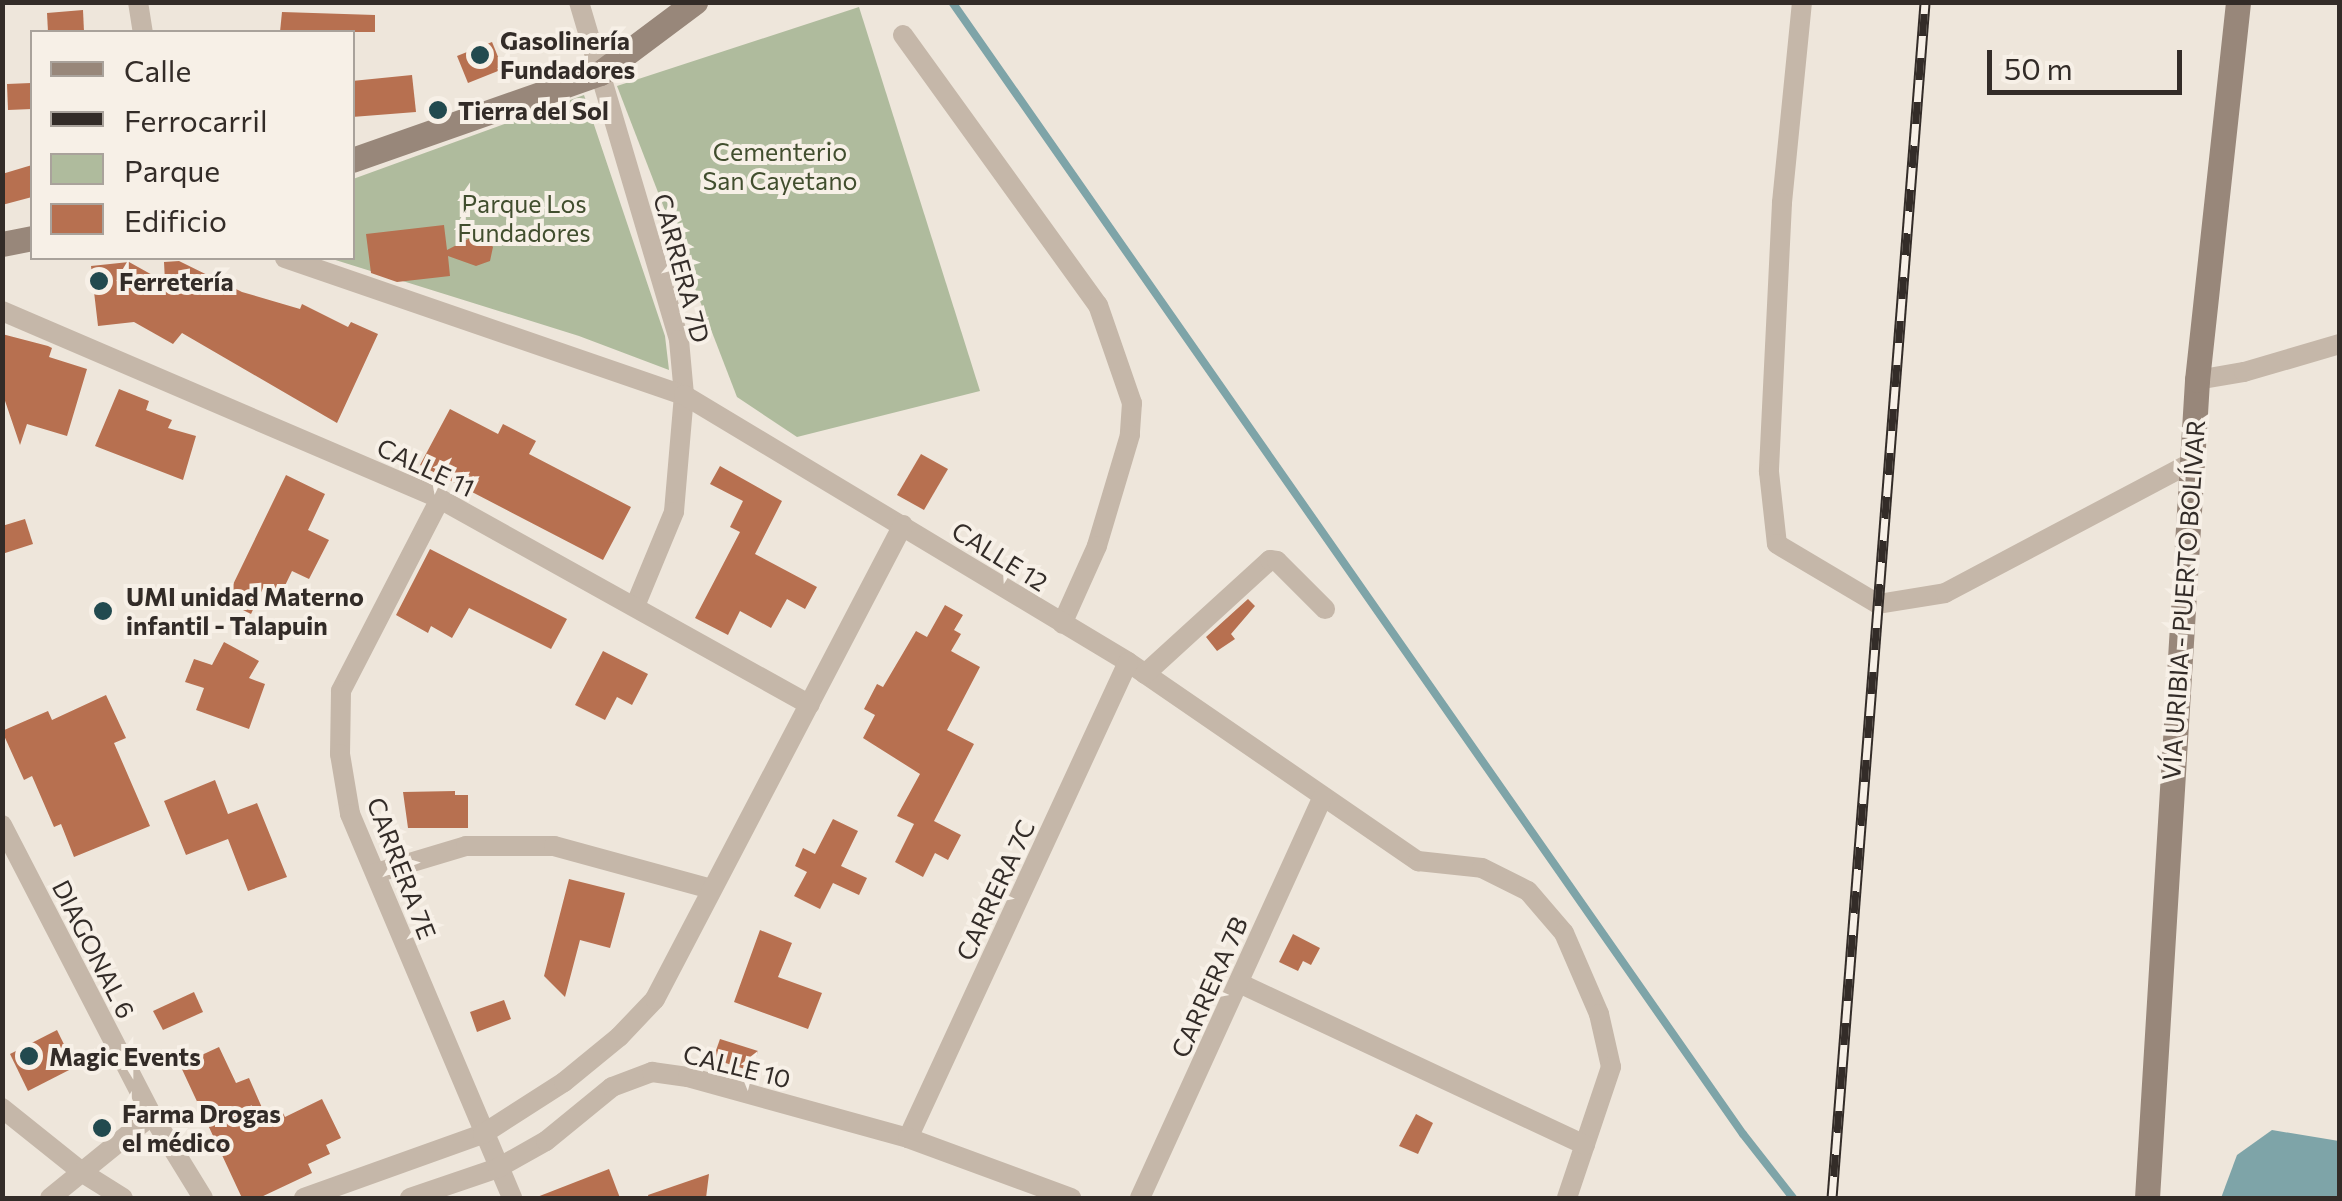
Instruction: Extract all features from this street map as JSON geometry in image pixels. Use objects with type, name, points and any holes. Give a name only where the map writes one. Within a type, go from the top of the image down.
[{"type":"street","points":[[138,2],[143,30]]},
{"type":"street","name":"CARRERA 7D","points":[[579,2],[680,340],[684,395],[674,512],[635,606]]},
{"type":"street","points":[[355,159],[600,72],[696,2]]},
{"type":"street","points":[[1802,2],[1782,203],[1770,453],[1777,544],[1878,604],[1945,592],[2192,462]]},
{"type":"street","name":"VÍA URIBIA - PUERTO BOLÍVAR","points":[[2146,1198],[2197,380],[2238,2]]},
{"type":"street","points":[[903,35],[1098,305],[1132,402],[1130,435],[1098,546],[1062,624]]},
{"type":"street","points":[[2,244],[30,238]]},
{"type":"street","name":"CALLE 12","points":[[291,260],[684,395],[1136,668],[1418,861],[1482,868],[1528,891],[1564,933],[1600,1014],[1611,1067],[1568,1198]]},
{"type":"street","name":"CALLE 11","points":[[2,311],[440,499],[810,705]]},
{"type":"street","points":[[2197,380],[2244,372],[2340,344]]},
{"type":"street","name":"CARRERA 7E","points":[[440,499],[342,690],[340,754],[350,814],[512,1198]]},
{"type":"street","points":[[304,1198],[483,1134],[564,1082],[619,1037],[655,998],[903,526]]},
{"type":"street","name":"CARRERA 7C","points":[[908,1138],[1136,668],[1270,560],[1277,561],[1325,609]]},
{"type":"street","name":"CARRERA 7B","points":[[1140,1198],[1323,797]]},
{"type":"street","name":"DIAGONAL 6","points":[[2,824],[152,1115],[203,1198]]},
{"type":"street","points":[[376,873],[466,846],[554,846],[711,889]]},
{"type":"street","points":[[1238,983],[1585,1145]]},
{"type":"street","name":"CALLE 10","points":[[410,1198],[498,1168],[546,1142],[612,1087],[652,1072],[688,1076],[908,1138],[1071,1198]]},
{"type":"street","points":[[2,1108],[82,1173],[123,1198]]},
{"type":"street","points":[[50,1198],[152,1115]]},
{"type":"green space","name":"Cementerio San Cayetano","points":[[859,7],[980,391],[797,437],[737,397],[617,86]]},
{"type":"green space","name":"Parque Los Fundadores","points":[[584,95],[665,336],[669,370],[579,336],[335,260],[355,260],[355,178]]},
{"type":"water","points":[[2272,1130],[2339,1141],[2339,1198],[2221,1198],[2237,1155]]},
{"type":"building","points":[[83,10],[84,30],[48,30],[47,13]]},
{"type":"building","points":[[282,12],[375,15],[375,32],[280,30]]},
{"type":"building","points":[[492,42],[503,69],[468,83],[457,56]]},
{"type":"building","points":[[412,75],[416,112],[355,117],[355,81]]},
{"type":"building","points":[[30,83],[30,109],[8,110],[7,84]]},
{"type":"building","points":[[30,166],[30,198],[2,205],[2,174]]},
{"type":"building","points":[[444,225],[447,250],[474,236],[483,236],[493,247],[490,261],[476,266],[448,256],[450,276],[397,282],[371,273],[366,234]]},
{"type":"building","points":[[179,261],[242,292],[300,309],[302,304],[348,327],[351,322],[378,334],[337,423],[182,333],[173,344],[134,322],[98,326],[91,266],[129,262],[165,282],[164,262]]},
{"type":"building","points":[[2,334],[48,346],[52,348],[49,357],[87,369],[67,436],[27,424],[20,445],[2,392]]},
{"type":"building","points":[[119,389],[149,401],[146,410],[172,420],[168,428],[196,436],[183,480],[95,446]]},
{"type":"building","points":[[450,409],[498,434],[503,424],[536,441],[529,454],[631,507],[603,560],[420,465]]},
{"type":"building","points":[[921,454],[948,469],[924,510],[897,495]]},
{"type":"building","points":[[720,466],[782,501],[755,554],[817,587],[805,609],[787,599],[771,628],[740,611],[728,635],[695,618],[740,532],[730,527],[743,501],[710,484]]},
{"type":"building","points":[[286,475],[325,494],[308,530],[329,540],[309,579],[292,571],[281,594],[264,586],[251,614],[225,601]]},
{"type":"building","points":[[25,519],[33,544],[2,554],[2,526]]},
{"type":"building","points":[[430,549],[567,619],[551,649],[469,608],[452,638],[431,626],[428,633],[396,615]]},
{"type":"building","points":[[1248,599],[1255,606],[1231,634],[1235,639],[1217,651],[1206,637]]},
{"type":"building","points":[[945,605],[963,615],[954,630],[961,634],[951,651],[980,667],[947,730],[974,744],[934,821],[961,835],[948,860],[935,853],[923,877],[895,862],[914,824],[897,816],[920,774],[863,738],[875,715],[864,709],[877,684],[883,687],[916,631],[927,637]]},
{"type":"building","points":[[224,642],[259,661],[249,678],[265,684],[249,729],[196,710],[204,688],[185,682],[194,659],[212,665]]},
{"type":"building","points":[[603,651],[648,674],[632,705],[617,697],[605,720],[575,705]]},
{"type":"building","points":[[106,695],[126,738],[114,743],[150,826],[74,857],[61,824],[54,827],[32,776],[24,780],[2,731],[48,711],[52,720]]},
{"type":"building","points":[[215,780],[228,814],[257,803],[287,877],[248,891],[228,839],[186,855],[164,801]]},
{"type":"building","points":[[455,791],[455,795],[468,795],[468,828],[408,828],[403,792]]},
{"type":"building","points":[[833,819],[858,831],[841,866],[867,878],[859,895],[833,883],[820,909],[794,896],[807,872],[795,866],[803,848],[815,854]]},
{"type":"building","points":[[569,879],[625,893],[610,948],[580,940],[565,997],[544,976]]},
{"type":"building","points":[[760,930],[792,943],[778,977],[822,993],[808,1029],[734,1002]]},
{"type":"building","points":[[1293,934],[1320,948],[1311,965],[1303,961],[1298,971],[1279,962]]},
{"type":"building","points":[[194,992],[203,1012],[163,1030],[153,1011]]},
{"type":"building","points":[[504,1000],[511,1019],[477,1032],[470,1012]]},
{"type":"building","points":[[57,1030],[75,1067],[28,1091],[10,1054]]},
{"type":"building","points":[[720,1039],[758,1051],[751,1071],[713,1059]]},
{"type":"building","points":[[219,1047],[236,1083],[249,1078],[267,1119],[282,1111],[285,1117],[322,1099],[341,1138],[326,1145],[330,1154],[308,1164],[312,1173],[259,1198],[242,1198],[180,1065]]},
{"type":"building","points":[[1416,1114],[1433,1123],[1418,1154],[1399,1146]]},
{"type":"building","points":[[609,1169],[620,1198],[537,1198],[537,1197]]},
{"type":"building","points":[[709,1174],[706,1198],[649,1198],[648,1195]]},
{"type":"waterway","points":[[952,2],[1743,1134],[1793,1198]]},
{"type":"railway","points":[[1832,1198],[1925,2]]},
{"type":"place","name":"Gasolinería Fundadores","points":[[480,55]]},
{"type":"place","name":"Tierra del Sol","points":[[438,110]]},
{"type":"place","name":"Ferretería","points":[[99,281]]},
{"type":"place","name":"UMI unidad Materno infantil - Talapuin","points":[[103,611]]},
{"type":"place","name":"Magic Events","points":[[29,1056]]},
{"type":"place","name":"Farma Drogas el médico","points":[[102,1128]]}]
